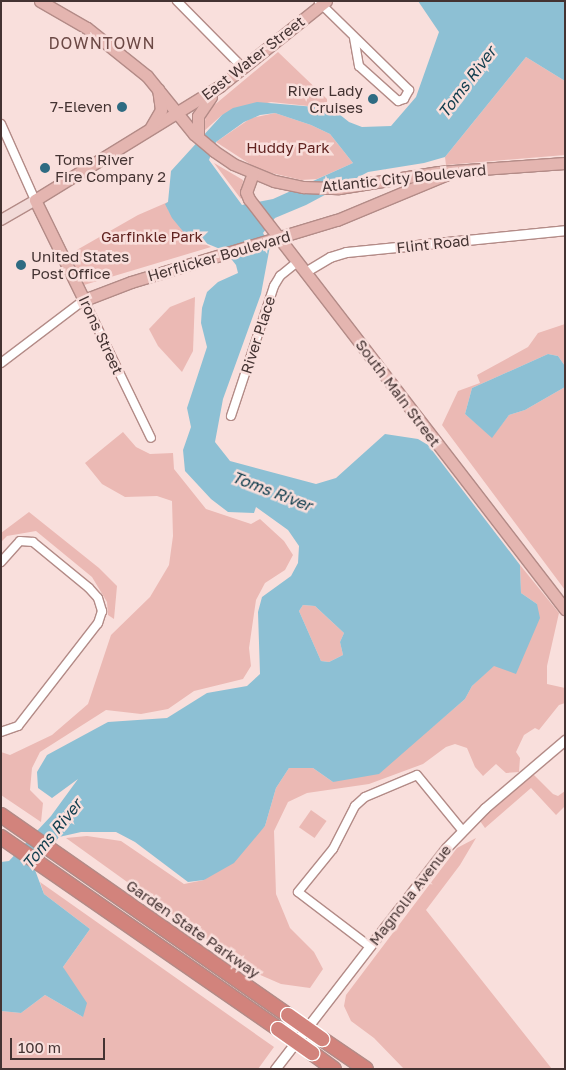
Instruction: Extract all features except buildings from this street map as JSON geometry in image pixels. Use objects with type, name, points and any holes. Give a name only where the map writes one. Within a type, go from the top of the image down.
[{"type":"highway","name":"Garden State Parkway","points":[[1,815],[366,1069]]},
{"type":"highway","points":[[1,837],[334,1069]]},
{"type":"main road","name":"Atlantic City Boulevard","points":[[40,1],[53,4],[105,42],[158,86],[198,138],[214,151],[253,173],[286,184],[348,187],[404,176],[565,163]]},
{"type":"main road","name":"East Water Street","points":[[35,200],[220,86],[322,2]]},
{"type":"main road","points":[[144,133],[156,123],[161,110],[158,86]]},
{"type":"main road","points":[[198,138],[198,116],[220,86]]},
{"type":"main road","name":"South Main Street","points":[[253,173],[246,192],[249,199],[272,229],[275,240],[305,272],[565,609]]},
{"type":"main road","name":"Herflicker Boulevard","points":[[84,300],[131,282],[275,240],[370,207],[450,173]]},
{"type":"main road","points":[[1,220],[35,200]]},
{"type":"main road","name":"Irons Street","points":[[35,200],[84,300]]},
{"type":"street","points":[[322,2],[354,37],[409,90],[404,100],[398,101],[359,66],[354,37]]},
{"type":"street","points":[[182,3],[243,68]]},
{"type":"street","name":"Irons Street","points":[[1,124],[35,200]]},
{"type":"street","name":"Flint Road","points":[[305,272],[330,257],[346,252],[565,230]]},
{"type":"street","name":"River Place","points":[[231,416],[274,286],[280,276],[297,262]]},
{"type":"street","name":"Irons Street","points":[[84,300],[151,438]]},
{"type":"street","name":"Herflicker Boulevard","points":[[1,363],[84,300]]},
{"type":"street","points":[[1,562],[20,541],[33,542],[89,588],[98,598],[102,611],[98,623],[18,726],[1,732]]},
{"type":"street","name":"Magnolia Avenue","points":[[275,1069],[462,830],[565,740]]},
{"type":"street","points":[[370,946],[298,892],[333,849],[355,806],[365,797],[417,774],[462,830]]},
{"type":"green space","name":"Huddy Park","points":[[278,52],[327,99],[327,108],[271,102],[222,115],[204,131],[206,112]]},
{"type":"green space","points":[[526,57],[565,81],[565,155],[446,165],[445,157]]},
{"type":"green space","name":"Huddy Park","points":[[275,113],[311,125],[330,134],[353,163],[317,179],[301,180],[259,170],[216,142],[251,118]]},
{"type":"green space","points":[[214,163],[243,180],[241,199]]},
{"type":"green space","name":"Garfinkle Park","points":[[168,202],[168,210],[186,235],[211,247],[84,285],[68,255],[138,215]]},
{"type":"green space","points":[[195,297],[193,351],[182,372],[158,346],[149,329],[170,307]]},
{"type":"green space","points":[[565,324],[565,366],[558,356],[548,354],[472,388],[465,414],[492,437],[509,415],[525,410],[565,387],[565,590],[442,425],[458,391],[480,383],[477,375],[528,347],[538,333]]},
{"type":"green space","points":[[123,432],[136,447],[150,454],[173,453],[174,469],[206,509],[251,524],[260,519],[284,541],[293,555],[285,570],[265,583],[256,600],[249,648],[251,666],[243,679],[194,691],[168,709],[141,714],[106,710],[40,752],[32,768],[30,790],[43,803],[41,822],[1,795],[1,752],[10,755],[52,735],[88,704],[111,635],[150,597],[169,565],[173,536],[172,501],[157,496],[125,497],[102,484],[85,463]]},
{"type":"green space","points":[[29,512],[99,568],[117,586],[114,619],[108,615],[107,602],[92,577],[36,531],[7,536],[1,542],[1,533]]},
{"type":"green space","points":[[520,565],[559,613],[547,666],[547,684],[565,688],[565,703],[559,705],[539,730],[535,728],[524,735],[516,752],[520,758],[519,772],[506,773],[496,764],[483,776],[475,767],[467,748],[455,744],[446,747],[423,764],[369,784],[307,793],[288,802],[274,831],[276,894],[290,928],[314,952],[323,969],[310,988],[281,984],[251,971],[66,838],[87,836],[121,841],[184,884],[204,880],[265,826],[276,788],[289,768],[313,768],[333,782],[430,729],[465,699],[472,686],[494,665],[537,604],[521,593]]},
{"type":"green space","points":[[303,605],[315,606],[344,633],[340,642],[343,655],[329,662],[321,661],[299,611]]},
{"type":"green space","points":[[533,774],[553,794],[558,796],[565,791],[565,806],[556,815],[531,788],[485,828],[480,821]]},
{"type":"green space","points":[[311,810],[327,821],[315,838],[299,827]]},
{"type":"green space","points":[[476,838],[460,865],[426,910],[552,1069],[404,1069],[374,1038],[351,1021],[344,1006],[346,995],[457,848]]},
{"type":"green space","points":[[40,882],[274,1047],[258,1069],[1,1069],[1,1011],[21,1013],[45,995],[83,1017],[63,967],[90,929],[44,894]]},
{"type":"water","name":"Toms River","points":[[418,1],[565,1],[565,81],[526,57],[445,157],[424,163],[368,172],[306,205],[275,218],[263,233],[270,246],[261,294],[223,399],[215,442],[230,461],[316,484],[336,478],[385,434],[418,439],[428,445],[520,565],[521,593],[537,604],[540,618],[516,674],[494,666],[472,686],[465,699],[379,774],[333,782],[313,768],[289,768],[276,788],[265,826],[234,863],[204,880],[188,882],[135,842],[116,832],[81,832],[59,837],[35,870],[44,894],[90,929],[63,967],[87,1003],[83,1017],[45,995],[21,1013],[1,1011],[1,862],[9,861],[51,816],[78,779],[52,798],[38,788],[37,772],[47,755],[108,722],[167,718],[207,693],[247,686],[260,674],[258,612],[262,597],[291,576],[298,563],[299,546],[288,530],[256,507],[254,513],[228,512],[211,499],[185,471],[183,450],[191,427],[187,408],[207,347],[201,323],[202,308],[207,292],[218,282],[238,273],[236,265],[225,251],[186,235],[172,218],[165,204],[168,202],[171,171],[222,115],[233,108],[257,102],[327,108],[329,106],[349,122],[362,127],[391,126],[416,97],[439,32]],"holes":[[[275,113],[311,125],[330,134],[353,163],[273,199],[242,205],[209,160],[216,142],[244,122],[260,115]],[[303,605],[315,606],[344,633],[340,642],[343,655],[329,662],[321,661],[299,611]]]},
{"type":"water","points":[[548,354],[558,356],[565,366],[565,387],[525,410],[509,415],[492,438],[465,414],[472,388]]},
{"type":"place","name":"River Lady Cruises","points":[[373,99]]},
{"type":"place","name":"7-Eleven","points":[[122,107]]},
{"type":"place","name":"Toms River Fire Company 2","points":[[45,168]]},
{"type":"place","name":"United States Post Office","points":[[21,265]]},
{"type":"district","name":"DOWNTOWN","points":[[102,43]]}]
